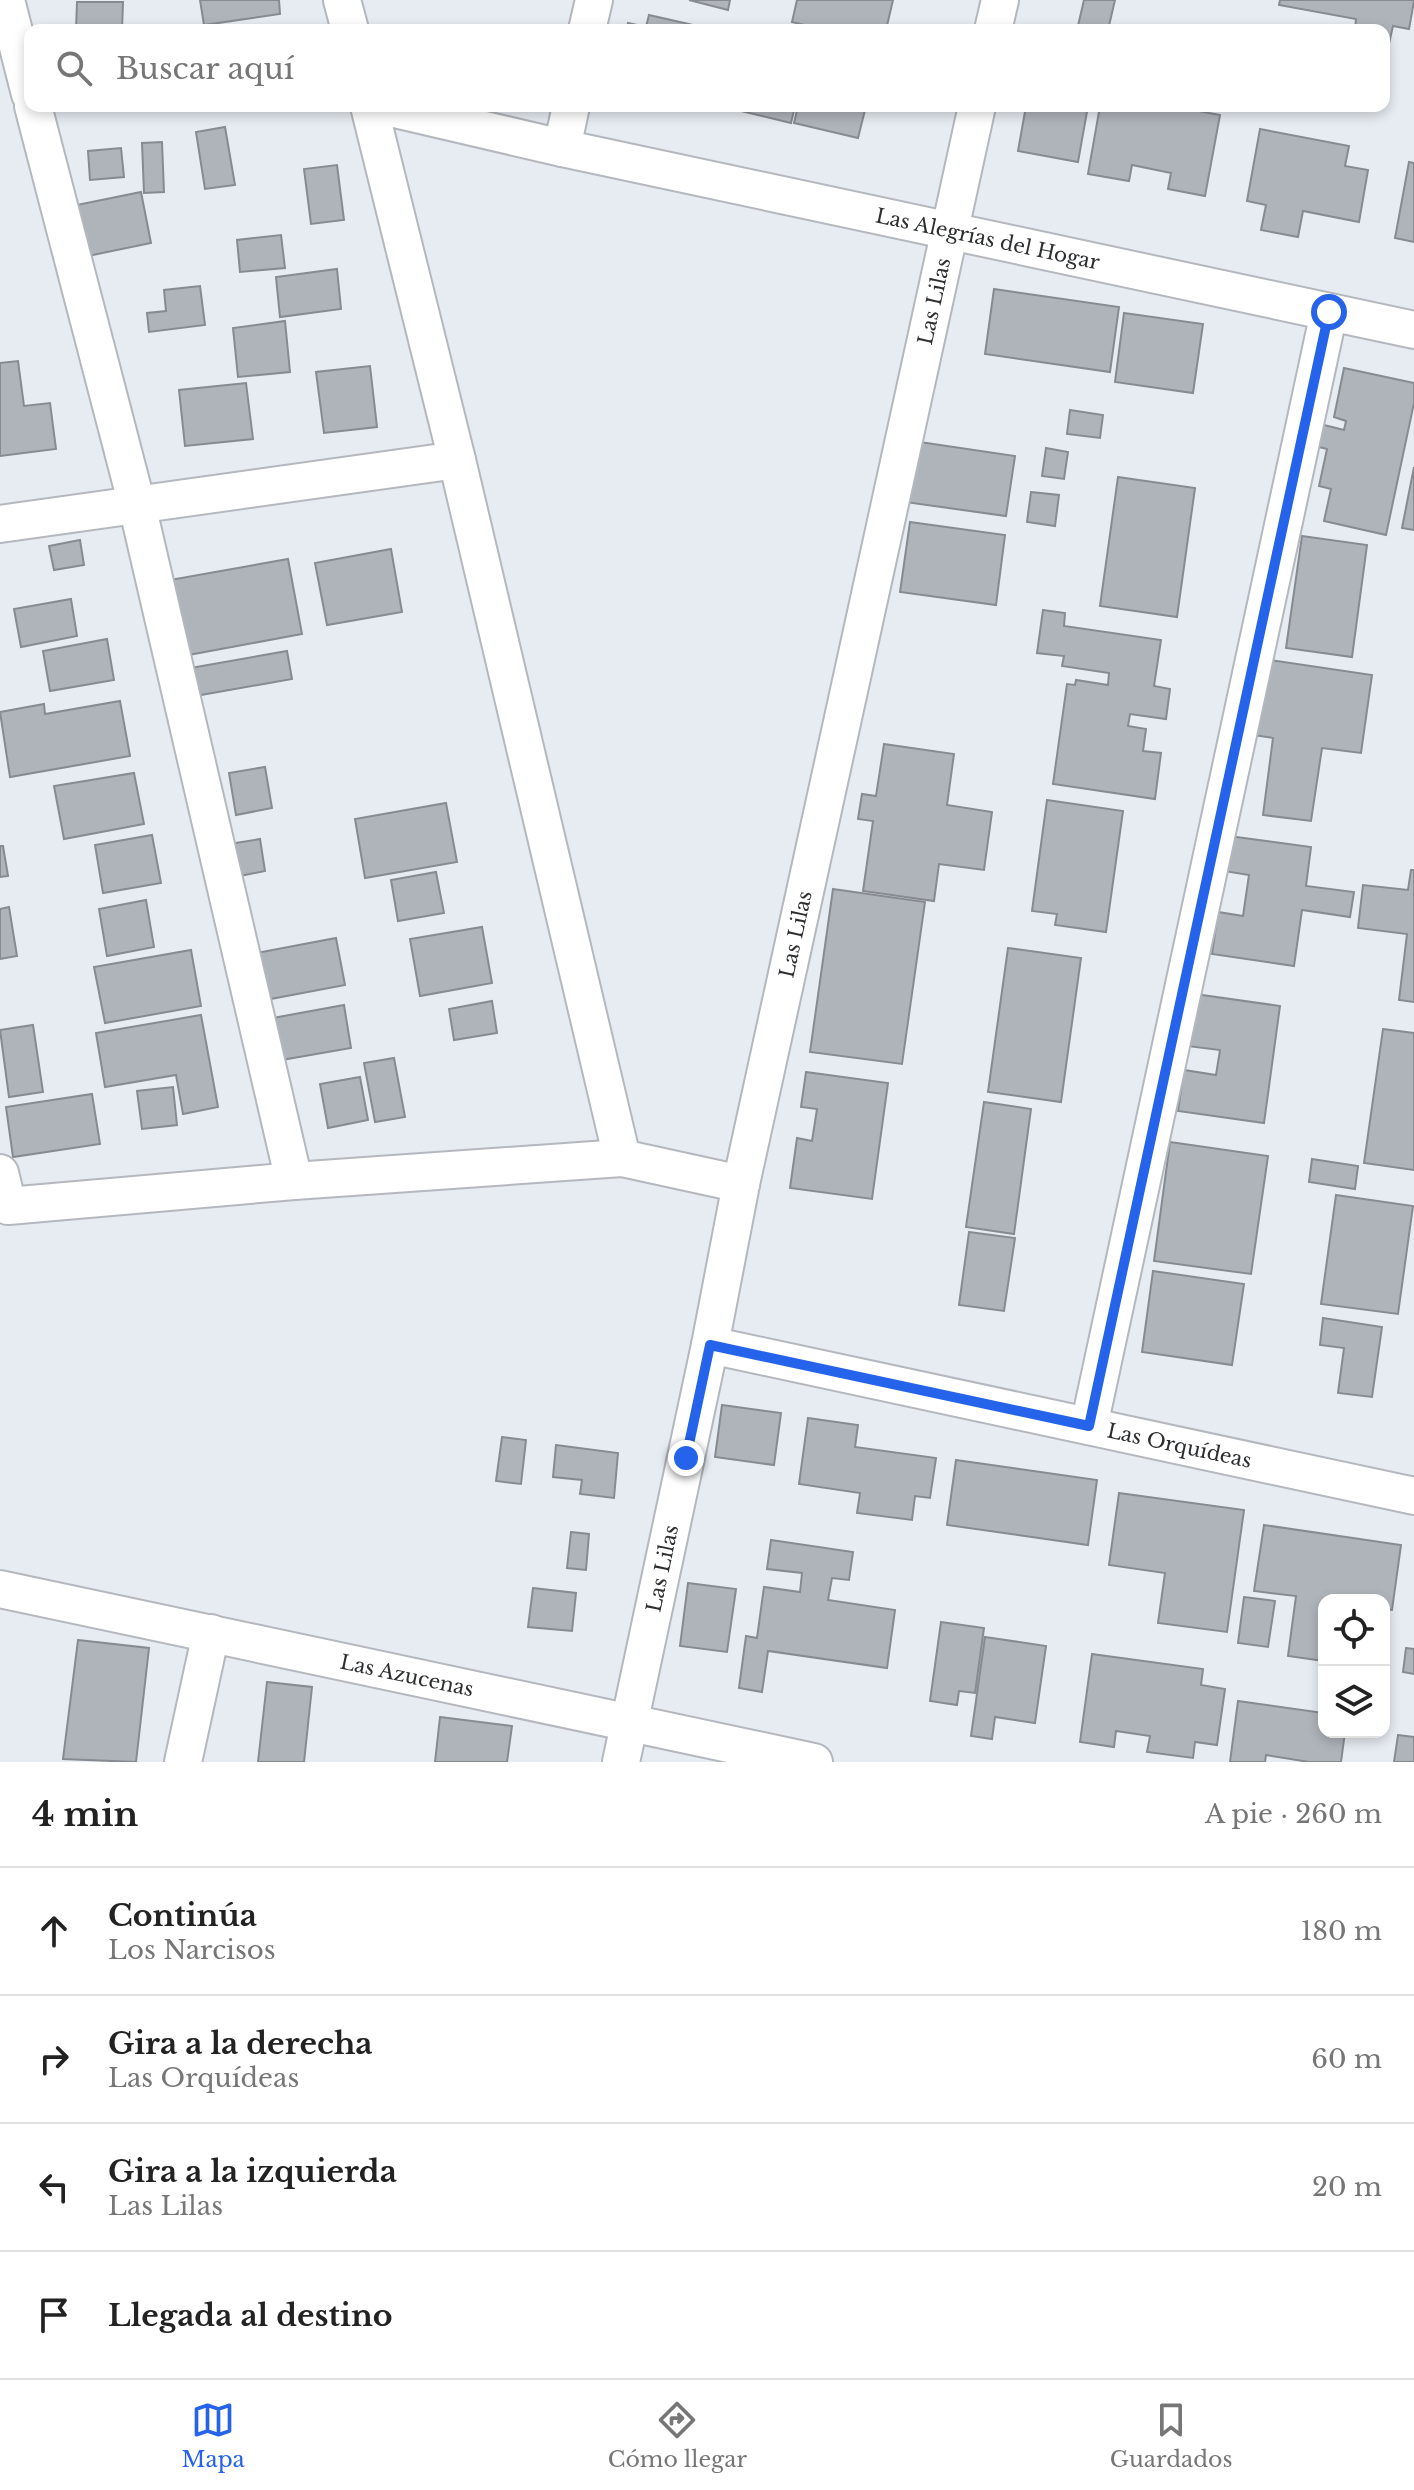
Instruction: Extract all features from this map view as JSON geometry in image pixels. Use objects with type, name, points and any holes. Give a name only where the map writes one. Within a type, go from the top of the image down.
[{"type":"street","points":[[6,0],[24,70]]},
{"type":"street","points":[[342,0],[348,24]]},
{"type":"street","points":[[588,24],[594,0]]},
{"type":"street","points":[[994,24],[1000,0]]},
{"type":"street","points":[[35,112],[137,505],[294,1181]]},
{"type":"street","points":[[370,112],[457,460],[622,1158]]},
{"type":"street","name":"Las Alegrías del Hogar","points":[[408,112],[562,148],[1414,330]]},
{"type":"street","points":[[562,148],[570,112]]},
{"type":"street","name":"Las Lilas","points":[[621,1762],[741,1184],[976,112]]},
{"type":"street","points":[[1089,1426],[1329,312]]},
{"type":"street","points":[[0,524],[457,460]]},
{"type":"street","points":[[0,1173],[8,1206],[294,1181],[622,1158],[741,1184]]},
{"type":"street","name":"Las Orquídeas","points":[[710,1345],[1414,1496]]},
{"type":"street","name":"Las Azucenas","points":[[0,1589],[814,1762]]},
{"type":"street","points":[[183,1762],[211,1633]]},
{"type":"building","points":[[200,0],[279,0],[280,14],[204,24]]},
{"type":"building","points":[[689,0],[730,0],[728,10]]},
{"type":"building","points":[[797,0],[893,0],[887,24],[792,22]]},
{"type":"building","points":[[1084,0],[1115,0],[1109,24],[1078,24]]},
{"type":"building","points":[[1280,0],[1414,0],[1409,29],[1393,26],[1390,39],[1390,24],[1356,24],[1356,19],[1279,5]]},
{"type":"building","points":[[77,2],[123,2],[122,24],[76,24]]},
{"type":"building","points":[[649,15],[689,24],[647,24]]},
{"type":"building","points":[[745,112],[794,112],[791,123]]},
{"type":"building","points":[[797,112],[864,112],[858,138],[794,123]]},
{"type":"building","points":[[1025,112],[1087,112],[1078,162],[1018,151]]},
{"type":"building","points":[[1099,112],[1204,112],[1220,115],[1205,196],[1168,189],[1171,173],[1132,165],[1129,181],[1088,174]]},
{"type":"building","points":[[225,127],[235,185],[205,189],[196,132]]},
{"type":"building","points":[[1260,129],[1349,146],[1345,166],[1368,170],[1359,222],[1303,211],[1298,237],[1261,230],[1266,205],[1247,201]]},
{"type":"building","points":[[162,142],[164,192],[144,193],[142,143]]},
{"type":"building","points":[[121,148],[124,177],[90,180],[88,151]]},
{"type":"building","points":[[1409,162],[1414,163],[1414,242],[1395,238]]},
{"type":"building","points":[[337,165],[344,220],[311,224],[304,169]]},
{"type":"building","points":[[141,192],[151,243],[83,257],[72,206]]},
{"type":"building","points":[[281,235],[285,268],[240,272],[237,240]]},
{"type":"building","points":[[337,269],[341,309],[280,317],[276,277]]},
{"type":"building","points":[[200,286],[205,325],[149,332],[147,313],[166,311],[164,290]]},
{"type":"building","points":[[994,289],[1119,307],[1110,372],[985,354]]},
{"type":"building","points":[[1124,313],[1203,324],[1193,393],[1115,382]]},
{"type":"building","points":[[285,321],[290,372],[238,377],[233,328]]},
{"type":"building","points":[[18,361],[24,406],[50,403],[56,449],[0,456],[0,363]]},
{"type":"building","points":[[370,366],[377,427],[324,433],[316,372]]},
{"type":"building","points":[[1344,368],[1414,383],[1414,403],[1386,535],[1324,521],[1331,489],[1319,486],[1327,449],[1311,445],[1316,423],[1344,430],[1346,421],[1334,417]]},
{"type":"building","points":[[246,383],[253,439],[185,446],[179,390]]},
{"type":"building","points":[[1070,410],[1103,415],[1100,438],[1067,434]]},
{"type":"building","points":[[913,441],[1015,456],[1006,516],[905,502]]},
{"type":"building","points":[[1046,448],[1068,452],[1064,479],[1042,476]]},
{"type":"building","points":[[1414,467],[1414,530],[1402,528]]},
{"type":"building","points":[[1118,477],[1195,488],[1177,617],[1100,606]]},
{"type":"building","points":[[1031,492],[1059,495],[1055,526],[1027,522]]},
{"type":"building","points":[[910,522],[1005,535],[996,605],[900,592]]},
{"type":"building","points":[[1302,536],[1367,545],[1352,657],[1286,648]]},
{"type":"building","points":[[80,540],[84,565],[54,570],[49,546]]},
{"type":"building","points":[[391,549],[402,612],[327,625],[315,563]]},
{"type":"building","points":[[288,559],[302,634],[183,656],[170,580]]},
{"type":"building","points":[[71,599],[77,636],[21,647],[14,609]]},
{"type":"building","points":[[1043,610],[1065,613],[1064,626],[1161,640],[1154,686],[1170,689],[1166,719],[1130,714],[1128,726],[1146,729],[1143,751],[1161,753],[1155,799],[1053,784],[1067,684],[1075,685],[1076,680],[1108,685],[1109,673],[1062,666],[1064,656],[1037,653]]},
{"type":"building","points":[[107,639],[114,680],[50,691],[43,651]]},
{"type":"building","points":[[287,651],[292,679],[184,698],[179,670]]},
{"type":"building","points":[[1257,658],[1372,675],[1361,753],[1322,748],[1311,821],[1263,815],[1273,738],[1246,734]]},
{"type":"building","points":[[120,701],[130,756],[10,777],[0,712],[44,704],[45,714]]},
{"type":"building","points":[[884,744],[954,754],[947,805],[992,812],[984,870],[939,864],[934,901],[863,891],[873,821],[858,819],[862,794],[876,796]]},
{"type":"building","points":[[265,767],[272,808],[236,815],[229,773]]},
{"type":"building","points":[[134,773],[144,824],[64,839],[54,786]]},
{"type":"building","points":[[1047,800],[1123,811],[1106,932],[1055,925],[1057,914],[1032,911]]},
{"type":"building","points":[[446,803],[457,862],[365,878],[355,819]]},
{"type":"building","points":[[152,835],[161,883],[103,893],[95,845]]},
{"type":"building","points":[[1229,836],[1311,847],[1306,886],[1354,892],[1350,917],[1302,910],[1294,966],[1212,954],[1218,912],[1243,916],[1249,875],[1224,871]]},
{"type":"building","points":[[260,839],[265,871],[235,877],[229,844]]},
{"type":"building","points":[[0,846],[3,846],[8,876],[0,877]]},
{"type":"building","points":[[1411,870],[1414,870],[1414,1002],[1399,1000],[1407,934],[1358,928],[1363,885],[1408,890]]},
{"type":"building","points":[[436,872],[444,913],[398,921],[391,880]]},
{"type":"building","points":[[833,889],[925,902],[902,1064],[810,1052]]},
{"type":"building","points":[[146,900],[154,947],[107,956],[99,909]]},
{"type":"building","points":[[9,907],[17,956],[0,959],[0,909]]},
{"type":"building","points":[[482,927],[492,983],[420,996],[410,939]]},
{"type":"building","points":[[336,938],[345,985],[260,1001],[251,954]]},
{"type":"building","points":[[1008,948],[1081,958],[1061,1102],[988,1092]]},
{"type":"building","points":[[191,950],[201,1006],[105,1023],[94,967]]},
{"type":"building","points":[[1195,994],[1280,1006],[1264,1123],[1178,1111],[1184,1070],[1216,1075],[1220,1050],[1187,1046]]},
{"type":"building","points":[[492,1001],[497,1033],[454,1040],[449,1009]]},
{"type":"building","points":[[344,1005],[351,1048],[270,1062],[262,1020]]},
{"type":"building","points":[[201,1015],[218,1107],[183,1114],[176,1075],[105,1087],[96,1033]]},
{"type":"building","points":[[33,1025],[43,1092],[9,1097],[0,1030]]},
{"type":"building","points":[[1383,1029],[1414,1033],[1414,1170],[1364,1163]]},
{"type":"building","points":[[394,1058],[405,1117],[375,1122],[364,1063]]},
{"type":"building","points":[[806,1072],[888,1083],[872,1199],[790,1188],[797,1138],[812,1141],[817,1109],[801,1107]]},
{"type":"building","points":[[360,1077],[368,1120],[328,1128],[320,1084]]},
{"type":"building","points":[[173,1087],[177,1125],[142,1129],[137,1091]]},
{"type":"building","points":[[92,1094],[100,1144],[13,1157],[6,1107]]},
{"type":"building","points":[[984,1102],[1031,1109],[1014,1234],[966,1227]]},
{"type":"building","points":[[1170,1142],[1268,1156],[1251,1274],[1154,1261]]},
{"type":"building","points":[[1312,1159],[1358,1166],[1355,1189],[1309,1182]]},
{"type":"building","points":[[1336,1195],[1413,1206],[1398,1314],[1321,1304]]},
{"type":"building","points":[[969,1232],[1015,1238],[1004,1311],[959,1305]]},
{"type":"building","points":[[1153,1271],[1244,1284],[1232,1365],[1142,1352]]},
{"type":"building","points":[[1323,1318],[1382,1327],[1372,1397],[1338,1393],[1344,1348],[1320,1345]]},
{"type":"building","points":[[722,1405],[781,1413],[774,1465],[715,1457]]},
{"type":"building","points":[[808,1418],[858,1425],[855,1447],[936,1458],[930,1498],[915,1496],[912,1520],[857,1513],[860,1493],[799,1484]]},
{"type":"building","points":[[502,1437],[526,1440],[521,1484],[496,1481]]},
{"type":"building","points":[[556,1445],[618,1453],[614,1498],[580,1494],[582,1480],[553,1477]]},
{"type":"building","points":[[956,1460],[1097,1480],[1088,1545],[947,1525]]},
{"type":"building","points":[[1119,1493],[1244,1510],[1227,1632],[1158,1623],[1165,1573],[1109,1565]]},
{"type":"building","points":[[1264,1525],[1401,1545],[1392,1610],[1390,1594],[1318,1594],[1318,1660],[1288,1656],[1296,1596],[1254,1591]]},
{"type":"building","points":[[571,1532],[589,1534],[586,1570],[567,1568]]},
{"type":"building","points":[[771,1540],[853,1552],[849,1580],[832,1578],[828,1600],[895,1610],[887,1668],[768,1651],[762,1692],[739,1688],[746,1636],[757,1638],[764,1587],[800,1592],[802,1573],[767,1569]]},
{"type":"building","points":[[688,1583],[736,1589],[727,1652],[680,1646]]},
{"type":"building","points":[[533,1588],[576,1593],[572,1631],[528,1627]]},
{"type":"building","points":[[1244,1597],[1275,1601],[1268,1647],[1238,1643]]},
{"type":"building","points":[[941,1622],[984,1628],[975,1693],[959,1691],[957,1705],[930,1701]]},
{"type":"building","points":[[985,1637],[1046,1646],[1035,1723],[995,1717],[992,1739],[971,1736]]},
{"type":"building","points":[[78,1640],[149,1648],[136,1762],[63,1759]]},
{"type":"building","points":[[1406,1648],[1414,1649],[1414,1674],[1403,1672]]},
{"type":"building","points":[[1092,1654],[1203,1669],[1201,1685],[1225,1689],[1217,1745],[1195,1742],[1193,1758],[1147,1752],[1150,1736],[1116,1731],[1114,1747],[1080,1742]]},
{"type":"building","points":[[267,1682],[312,1687],[304,1762],[258,1762]]},
{"type":"building","points":[[1238,1701],[1318,1712],[1318,1738],[1344,1738],[1341,1762],[1309,1762],[1266,1755],[1265,1762],[1230,1762]]},
{"type":"building","points":[[440,1717],[512,1726],[507,1762],[435,1762]]},
{"type":"building","points":[[1398,1735],[1414,1737],[1414,1762],[1394,1762]]},
{"type":"route","points":[[686,1458],[710,1345],[1089,1426],[1329,312]]}]
